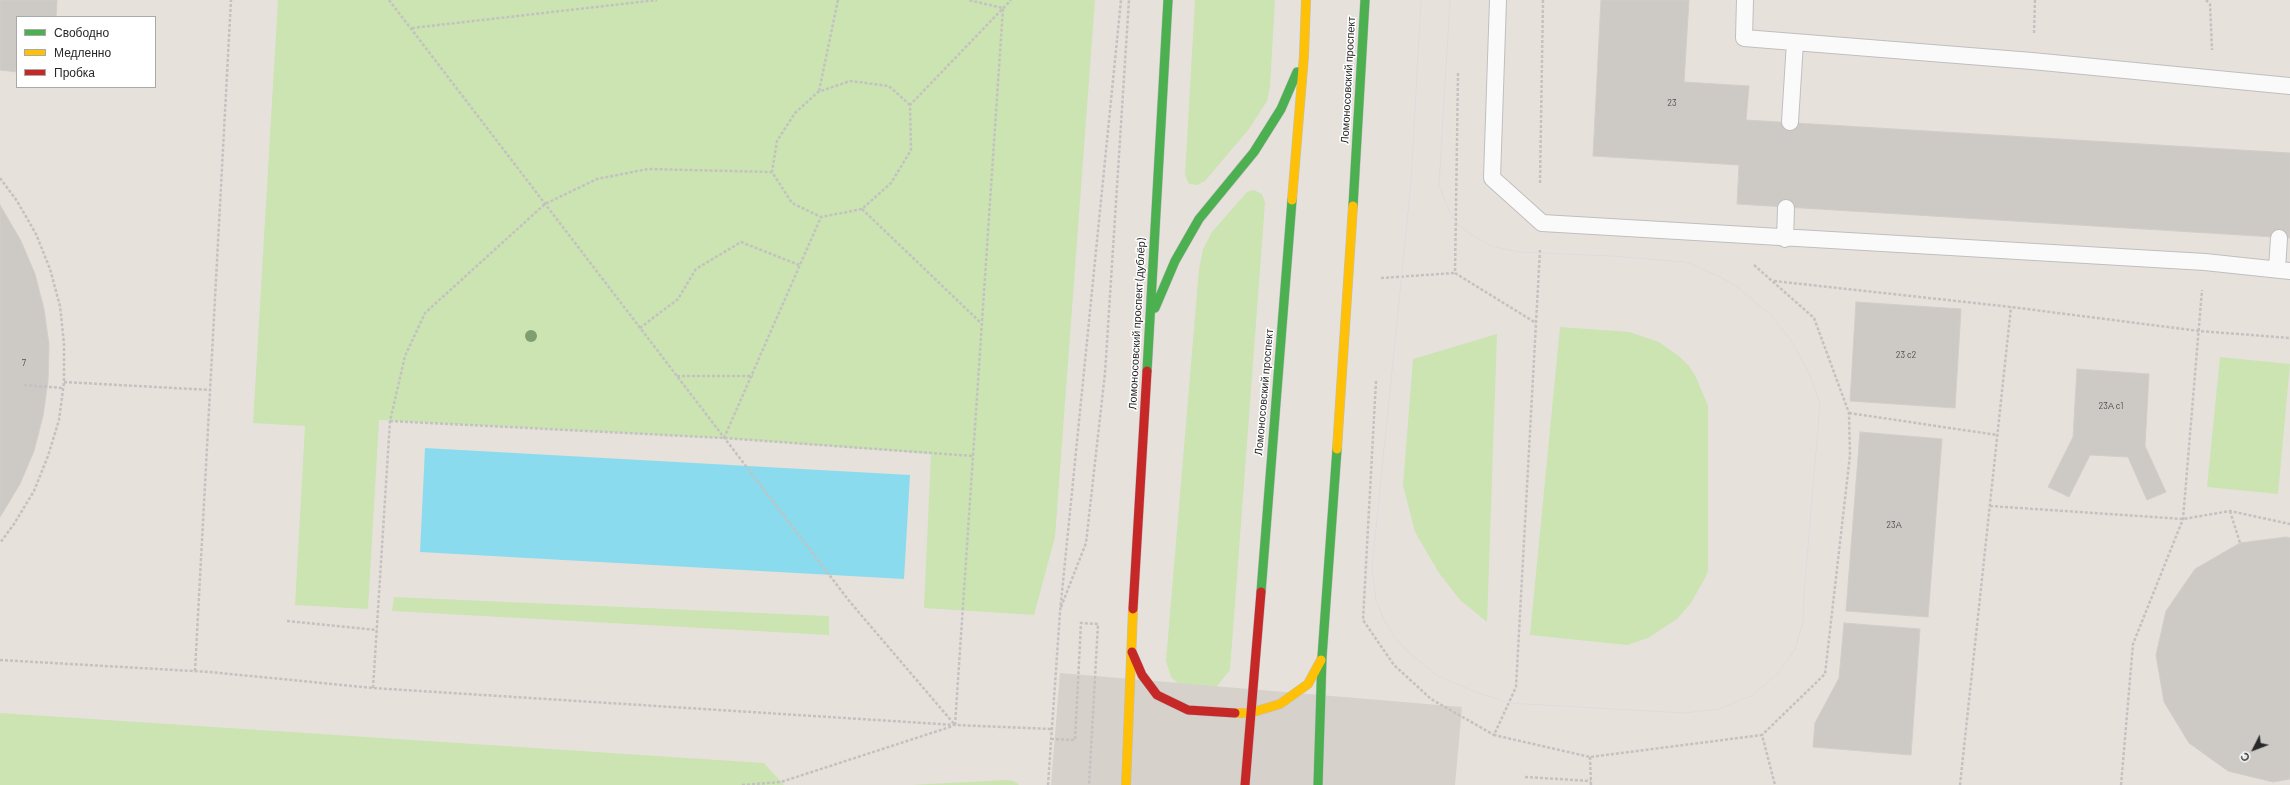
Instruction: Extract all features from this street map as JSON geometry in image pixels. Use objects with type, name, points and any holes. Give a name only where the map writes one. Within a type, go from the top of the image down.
[{"type":"main road","name":"Ломоносовский проспект (дублёр)","points":[[1126,785],[1131,650],[1168,0]]},
{"type":"main road","name":"Ломоносовский проспект","points":[[1245,785],[1304,56],[1306,0]]},
{"type":"main road","name":"Ломоносовский проспект","points":[[1318,785],[1322,657],[1343,365],[1365,0]]},
{"type":"main road","points":[[1149,324],[1175,262],[1185,243],[1199,219],[1254,152],[1281,109],[1304,56]]},
{"type":"main road","points":[[1131,650],[1142,675],[1158,695],[1188,710],[1250,713],[1280,704],[1308,684],[1322,657]]},
{"type":"lane","points":[[1498,0],[1492,178],[1542,223],[2205,262],[2284,270],[2279,238]]},
{"type":"lane","points":[[1745,0],[1744,38],[2032,61],[2213,80],[2290,86]]},
{"type":"lane","points":[[1790,122],[1795,42]]},
{"type":"lane","points":[[1785,238],[1786,208]]},
{"type":"path","points":[[195,671],[231,0]]},
{"type":"path","points":[[389,0],[850,602],[955,725]]},
{"type":"path","points":[[411,28],[657,0]]},
{"type":"path","points":[[818,92],[838,0]]},
{"type":"path","points":[[968,0],[1003,8]]},
{"type":"path","points":[[910,105],[889,86],[850,81],[818,92],[795,113],[777,140],[772,172],[792,203],[821,218],[862,209],[891,182],[911,150],[910,105],[1011,0]]},
{"type":"path","points":[[1048,785],[1060,612],[1121,0]]},
{"type":"path","points":[[1060,612],[1086,543],[1087,535],[1105,373],[1129,0]]},
{"type":"path","points":[[1494,735],[1516,688],[1542,223],[1540,195],[1543,0]]},
{"type":"path","points":[[2032,61],[2035,0]]},
{"type":"path","points":[[2206,0],[2210,4],[2213,80]]},
{"type":"path","points":[[955,725],[1003,8]]},
{"type":"path","points":[[1455,274],[1458,73]]},
{"type":"path","points":[[373,688],[390,421],[405,356],[425,313],[545,204],[597,180],[648,169],[772,172]]},
{"type":"path","points":[[0,178],[17,201],[36,234],[50,269],[60,306],[64,336],[64,382],[59,420],[48,456],[34,491],[14,524],[0,543]]},
{"type":"path","points":[[862,209],[982,324]]},
{"type":"path","points":[[724,438],[753,376],[799,265],[821,218]]},
{"type":"path","points":[[640,328],[678,299],[696,269],[741,242],[799,265]]},
{"type":"path","points":[[2121,785],[2133,644],[2183,519],[2205,262]]},
{"type":"path","points":[[1380,286],[1381,270]]},
{"type":"path","points":[[1381,278],[1455,274],[1536,323]]},
{"type":"path","points":[[1772,281],[2011,307],[2199,331],[2290,338]]},
{"type":"path","points":[[1960,785],[2011,307]]},
{"type":"path","points":[[677,376],[753,376]]},
{"type":"path","points":[[1376,378],[1363,620],[1394,665],[1431,699],[1494,735],[1590,757],[1762,735],[1825,674],[1850,455],[1849,413],[1997,435]]},
{"type":"path","points":[[64,382],[211,390]]},
{"type":"path","points":[[24,385],[63,388]]},
{"type":"path","points":[[390,421],[724,438],[973,456]]},
{"type":"path","points":[[1990,506],[2183,519],[2230,511],[2290,524]]},
{"type":"path","points":[[2230,511],[2240,543]]},
{"type":"path","points":[[287,621],[377,630]]},
{"type":"path","points":[[1051,739],[1074,740],[1081,623],[1098,624],[1089,785]]},
{"type":"path","points":[[0,660],[195,671],[373,688],[955,725],[1052,729]]},
{"type":"path","points":[[742,785],[781,782],[955,725]]},
{"type":"path","points":[[1762,735],[1775,785]]},
{"type":"path","points":[[1525,777],[1591,783],[1590,757]]},
{"type":"green space","points":[[278,0],[1095,0],[1055,537],[1034,615],[924,608],[931,454],[724,438],[379,420],[368,609],[295,605],[305,426],[253,423]]},
{"type":"green space","points":[[1195,0],[1275,0],[1270,87],[1267,101],[1249,129],[1205,181],[1197,185],[1189,184],[1185,175]]},
{"type":"green space","points":[[1254,190],[1262,194],[1265,203],[1230,670],[1217,686],[1198,691],[1182,687],[1171,677],[1166,661],[1199,269],[1203,249],[1212,232],[1247,192]]},
{"type":"green space","points":[[1560,327],[1629,332],[1659,342],[1680,357],[1689,366],[1696,377],[1708,406],[1708,571],[1691,603],[1677,619],[1648,638],[1627,645],[1530,635]]},
{"type":"green space","points":[[1497,334],[1487,622],[1460,600],[1439,573],[1415,532],[1403,485],[1413,359]]},
{"type":"green space","points":[[2220,357],[2290,364],[2278,494],[2207,487]]},
{"type":"green space","points":[[394,597],[829,616],[829,635],[392,611]]},
{"type":"green space","points":[[0,713],[764,763],[784,785],[0,785]]},
{"type":"green space","points":[[1007,780],[1014,781],[1019,785],[910,785]]},
{"type":"shaded area","points":[[1060,673],[1462,707],[1455,785],[1051,785]]},
{"type":"water","points":[[425,448],[910,475],[904,579],[420,552]]},
{"type":"building","points":[[0,0],[57,0],[56,16],[16,16],[16,72],[0,70]]},
{"type":"building","points":[[1601,0],[1689,0],[1684,82],[1749,86],[1746,120],[2290,153],[2290,238],[1737,204],[1739,165],[1593,156]]},
{"type":"building","points":[[0,205],[21,241],[35,274],[44,309],[49,345],[48,381],[43,416],[34,451],[20,484],[0,517]]},
{"type":"building","points":[[1856,302],[1961,309],[1955,408],[1850,401]]},
{"type":"building","points":[[2077,369],[2149,374],[2145,446],[2166,492],[2147,500],[2128,457],[2090,455],[2069,497],[2048,487],[2073,437]]},
{"type":"building","points":[[1860,432],[1942,439],[1928,617],[1846,611]]},
{"type":"building","points":[[2286,537],[2290,538],[2290,779],[2273,782],[2228,771],[2189,743],[2164,702],[2156,655],[2166,611],[2195,569],[2240,543]]},
{"type":"building","points":[[1844,623],[1920,629],[1911,755],[1813,747],[1815,723],[1839,678]]},
{"type":"tram line","points":[[1421,0],[1411,183],[1372,568],[1376,599],[1383,618],[1393,635],[1407,651],[1438,676],[1473,691],[1509,703],[1684,713],[1719,709],[1753,695],[1779,672],[1795,649],[1803,622],[1820,404],[1809,373],[1792,342],[1771,315],[1732,283],[1701,268],[1685,262],[1611,256],[1519,252],[1491,246],[1467,232],[1456,222],[1449,211],[1439,185],[1450,0]]},
{"type":"traffic: fast","points":[[1147,371],[1168,0]]},
{"type":"traffic: fast","points":[[1353,206],[1365,0]]},
{"type":"traffic: fast","points":[[1155,308],[1175,261],[1199,219],[1254,152],[1281,109],[1297,72]]},
{"type":"traffic: fast","points":[[1261,592],[1292,200]]},
{"type":"traffic: fast","points":[[1318,785],[1322,657],[1337,449]]},
{"type":"traffic: slow","points":[[1292,200],[1304,56],[1306,0]]},
{"type":"traffic: slow","points":[[1337,449],[1353,206]]},
{"type":"traffic: slow","points":[[1126,785],[1133,609]]},
{"type":"traffic: slow","points":[[1235,713],[1250,713],[1280,704],[1308,684],[1321,660]]},
{"type":"traffic: jam","points":[[1133,609],[1147,371]]},
{"type":"traffic: jam","points":[[1245,785],[1261,592]]},
{"type":"traffic: jam","points":[[1132,652],[1142,675],[1157,695],[1188,710],[1235,713]]}]
